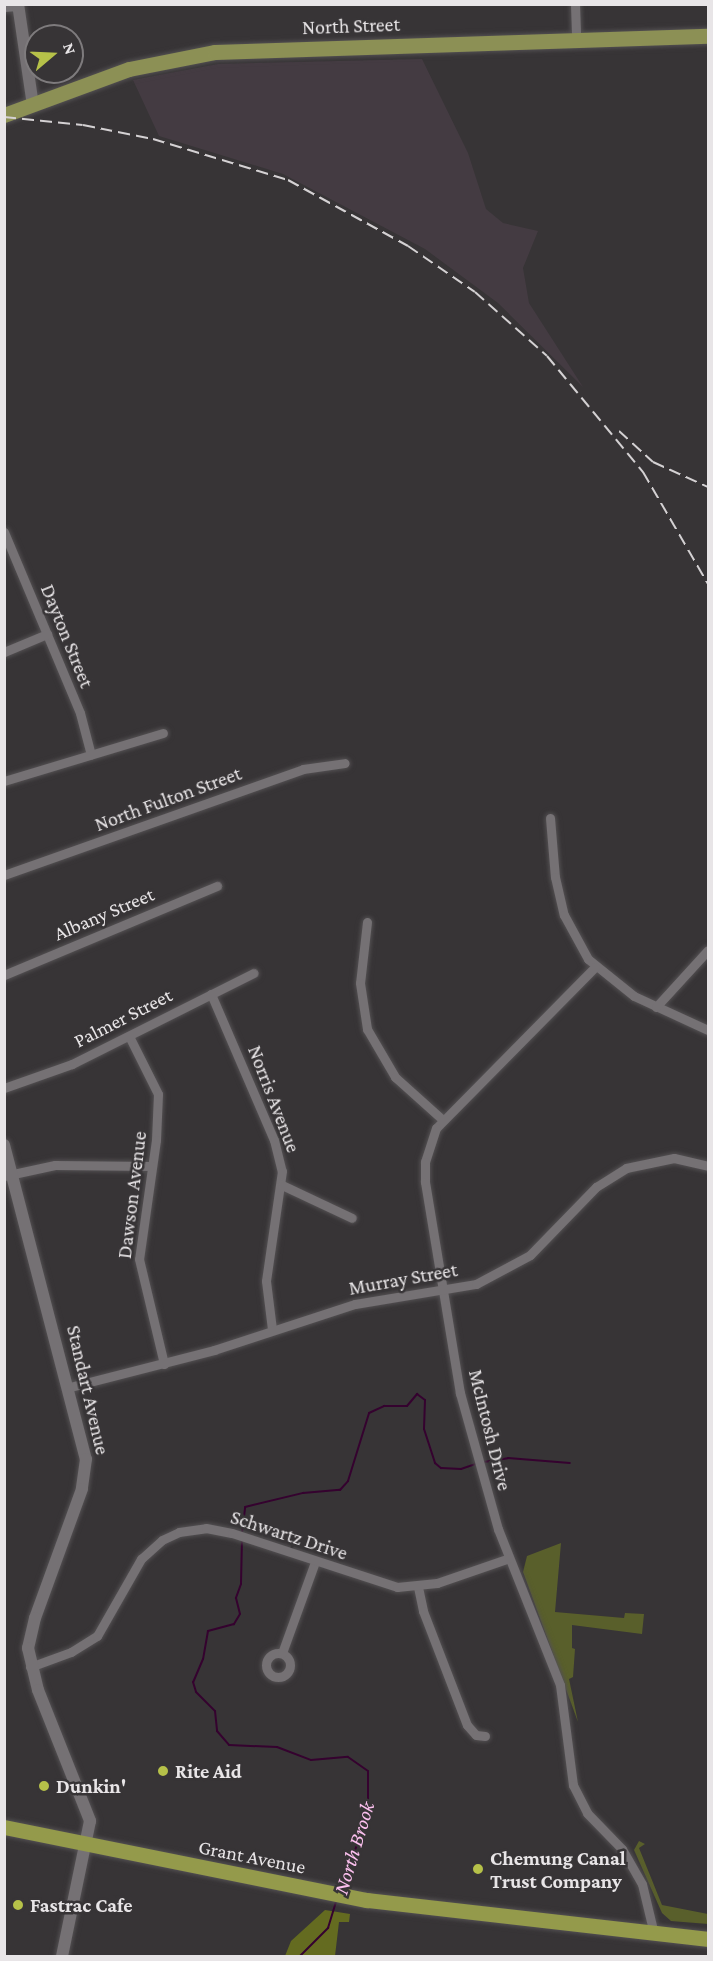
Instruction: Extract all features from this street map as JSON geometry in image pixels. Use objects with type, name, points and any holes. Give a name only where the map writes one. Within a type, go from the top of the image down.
[{"type":"highway","name":"Grant Avenue","points":[[4,1827],[367,1900],[708,1939]]},
{"type":"main road","name":"North Street","points":[[4,115],[129,69],[192,55],[708,36]]},
{"type":"street","points":[[575,4],[576,40]]},
{"type":"street","points":[[4,7],[18,5],[33,105]]},
{"type":"street","name":"Dayton Street","points":[[4,532],[84,723],[91,755]]},
{"type":"street","points":[[4,652],[47,634]]},
{"type":"street","points":[[4,781],[163,733]]},
{"type":"street","name":"North Fulton Street","points":[[4,875],[303,769],[345,763]]},
{"type":"street","points":[[550,818],[555,877],[564,915],[596,967],[620,987],[656,1007],[708,1030]]},
{"type":"street","name":"Albany Street","points":[[4,975],[217,886]]},
{"type":"street","points":[[367,922],[360,983],[368,1029],[395,1077],[443,1120]]},
{"type":"street","points":[[656,1007],[708,950]]},
{"type":"street","name":"McIntosh Drive","points":[[596,967],[443,1120],[430,1140],[425,1162],[441,1291],[472,1444],[509,1558],[562,1695],[573,1785],[587,1813],[622,1849],[642,1884],[654,1934]]},
{"type":"street","name":"Palmer Street","points":[[4,1088],[42,1077],[254,973]]},
{"type":"street","name":"Norris Avenue","points":[[211,994],[274,1140],[282,1185],[266,1281],[272,1329]]},
{"type":"street","name":"Dawson Avenue","points":[[129,1036],[158,1094],[153,1166],[139,1259],[164,1364]]},
{"type":"street","name":"Standart Avenue","points":[[4,1145],[9,1174],[84,1442],[84,1480],[35,1618],[28,1648],[30,1667],[89,1814],[87,1844],[62,1956]]},
{"type":"street","name":"Murray Street","points":[[70,1387],[164,1364],[355,1304],[476,1284],[520,1262],[551,1236],[596,1187],[626,1167],[674,1158],[708,1166]]},
{"type":"street","points":[[9,1174],[80,1164],[153,1166]]},
{"type":"street","points":[[282,1185],[352,1218]]},
{"type":"street","name":"Schwartz Drive","points":[[30,1667],[71,1652],[97,1636],[141,1559],[162,1540],[179,1532],[199,1528],[227,1532],[380,1584],[418,1587],[509,1558]]},
{"type":"street","points":[[282,1653],[315,1562]]},
{"type":"street","points":[[418,1587],[423,1611],[467,1725],[476,1735],[485,1736]]},
{"type":"shaded area","points":[[422,59],[468,153],[486,209],[503,223],[538,231],[523,268],[529,303],[583,387],[498,303],[425,249],[283,174],[159,136],[133,80],[218,64]]},
{"type":"green space","points":[[561,1543],[555,1612],[624,1618],[625,1613],[644,1614],[642,1634],[572,1625],[572,1648],[575,1649],[573,1677],[569,1679],[578,1722],[523,1572],[527,1556]]},
{"type":"green space","points":[[639,1841],[645,1844],[639,1848],[662,1905],[708,1914],[708,1924],[671,1921],[662,1913],[634,1850]]},
{"type":"green space","points":[[325,1910],[350,1914],[349,1922],[339,1922],[335,1956],[285,1956],[291,1941]]},
{"type":"waterway","name":"North Brook","points":[[242,1533],[245,1507],[303,1493],[340,1490],[348,1481],[369,1413],[384,1406],[407,1406],[417,1394],[425,1400],[424,1429],[435,1463],[441,1468],[461,1469],[478,1463]]},
{"type":"waterway","name":"North Brook","points":[[484,1462],[508,1458],[570,1463]]},
{"type":"waterway","name":"North Brook","points":[[242,1539],[241,1584],[236,1598],[240,1614],[234,1624],[208,1631],[203,1659],[193,1682],[196,1692],[215,1711],[217,1731],[229,1745],[277,1747],[311,1760],[348,1757],[368,1771],[368,1815],[341,1888]]},
{"type":"waterway","name":"North Brook","points":[[300,1956],[328,1928],[337,1899]]},
{"type":"railway","points":[[4,117],[83,125],[153,139],[288,180],[408,246],[475,292],[547,356],[643,472],[708,584]]},
{"type":"railway","points":[[619,431],[653,462],[708,487]]},
{"type":"place","name":"Rite Aid","points":[[163,1771]]},
{"type":"place","name":"Dunkin'","points":[[44,1786]]},
{"type":"place","name":"Chemung Canal Trust Company","points":[[478,1869]]},
{"type":"place","name":"Fastrac Cafe","points":[[18,1905]]}]
